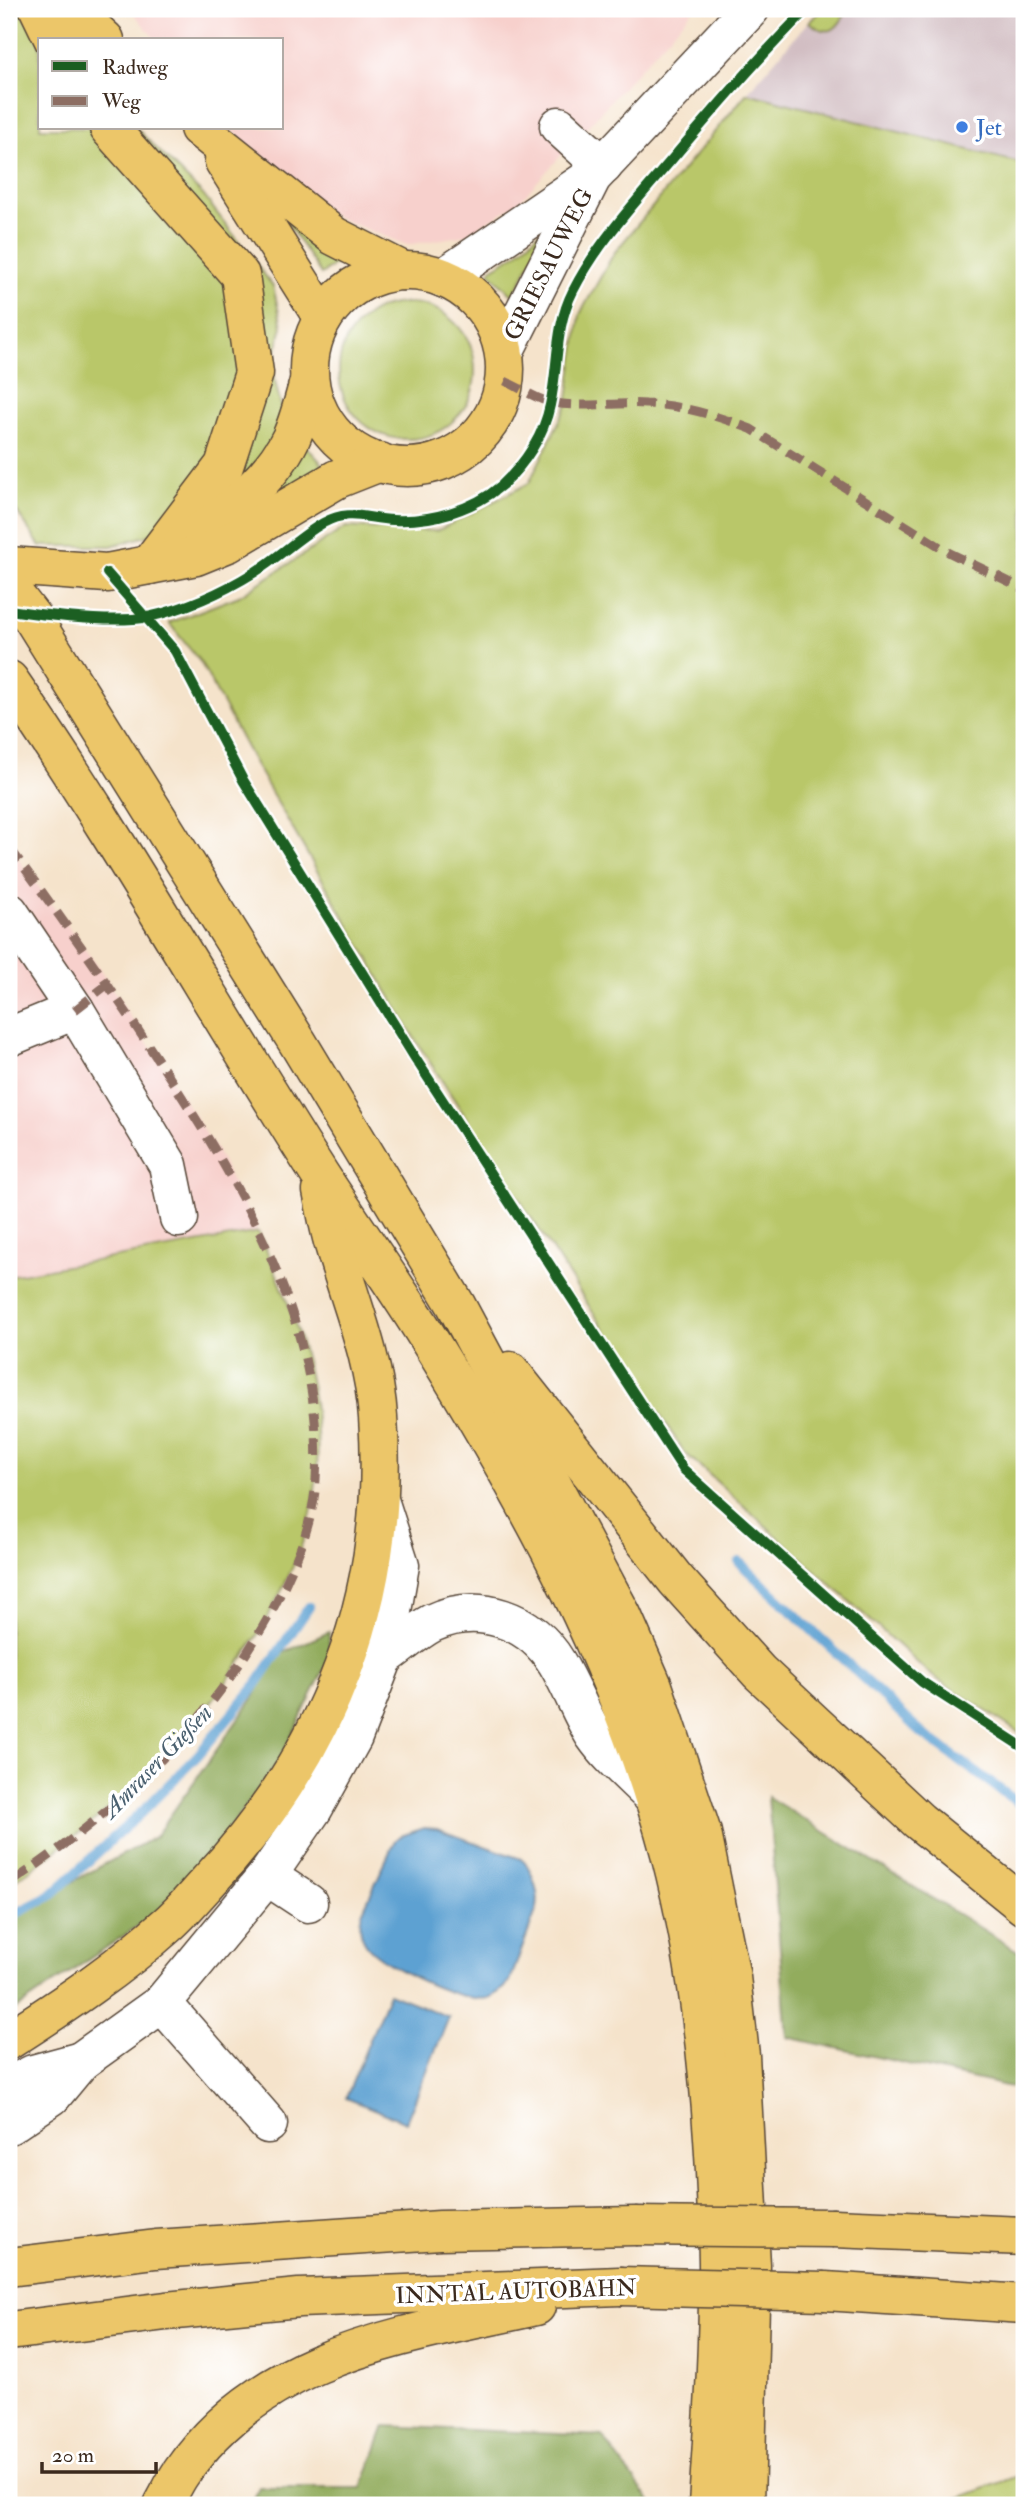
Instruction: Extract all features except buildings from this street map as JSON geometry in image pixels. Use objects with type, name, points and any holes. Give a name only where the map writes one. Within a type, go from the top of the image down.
[{"type":"main road","points":[[39,9],[53,38]]},
{"type":"main road","points":[[71,9],[103,38]]},
{"type":"main road","points":[[110,130],[240,275],[254,373],[224,466],[149,565]]},
{"type":"main road","points":[[204,132],[334,236],[403,271]]},
{"type":"main road","points":[[204,132],[323,318]]},
{"type":"main road","name":"GRIESAUWEG","points":[[403,271],[443,278],[480,302],[496,326],[504,352],[505,381],[497,411],[479,436],[454,456],[424,466],[393,466],[363,457],[337,439],[319,412],[309,382],[311,349],[323,318],[337,301],[355,286],[375,276],[403,271]]},
{"type":"main road","points":[[149,565],[205,529],[260,482],[290,440],[309,382]]},
{"type":"main road","points":[[9,566],[107,573],[196,556],[228,542],[337,479],[380,462]]},
{"type":"main road","points":[[9,587],[33,619],[298,1043],[456,1305],[622,1615],[653,1686],[702,1833],[731,1977],[740,2054],[751,2265],[745,2505]]},
{"type":"main road","points":[[9,680],[150,897],[318,1172],[431,1343],[546,1540],[571,1587],[615,1687],[671,1856],[707,2067],[718,2265],[708,2505]]},
{"type":"main road","points":[[9,2040],[83,1992],[168,1924],[232,1857],[285,1786],[322,1718],[351,1650],[370,1575],[379,1500],[378,1416],[364,1334],[334,1246],[318,1172]]},
{"type":"main road","points":[[456,1305],[676,1580],[759,1672],[919,1821],[1024,1906]]},
{"type":"main road","points":[[9,2267],[156,2249],[413,2231],[635,2226],[834,2228],[1024,2236]]},
{"type":"main road","points":[[163,2505],[181,2473],[217,2429],[261,2393],[300,2370],[397,2336],[620,2287]]},
{"type":"main road","name":"INNTAL AUTOBAHN","points":[[9,2331],[166,2311],[299,2298],[620,2287],[825,2291],[1024,2304]]},
{"type":"street","name":"GRIESAUWEG","points":[[443,278],[598,171],[745,12]]},
{"type":"street","points":[[559,126],[598,171]]},
{"type":"street","name":"GRIESAUWEG","points":[[504,352],[598,171]]},
{"type":"street","points":[[9,912],[75,1010],[168,1165],[179,1218]]},
{"type":"street","points":[[9,1037],[75,1010]]},
{"type":"street","points":[[9,2125],[52,2096],[81,2061],[162,2003],[267,1876],[313,1809],[353,1737],[384,1657],[400,1565],[379,1500]]},
{"type":"street","points":[[384,1657],[431,1624],[458,1615],[492,1615],[522,1627],[536,1638],[555,1661],[593,1733],[605,1749],[653,1797]]},
{"type":"street","points":[[267,1876],[308,1903]]},
{"type":"street","points":[[162,2003],[268,2124]]},
{"type":"street","points":[[9,2086],[33,2074],[81,2061]]},
{"type":"shaded area","points":[[130,9],[694,9],[518,203],[466,235],[407,245],[336,217],[231,130],[284,130],[284,38],[154,38]]},
{"type":"shaded area","points":[[819,9],[1024,9],[1024,164],[747,93]]},
{"type":"shaded area","points":[[9,847],[96,964],[176,1087],[216,1150],[258,1232],[9,1276]]},
{"type":"green space","points":[[9,9],[17,9],[46,38],[38,38],[38,130],[138,130],[203,195],[273,286],[282,326],[272,368],[282,411],[265,459],[178,527],[111,546],[40,546],[9,500]]},
{"type":"green space","points":[[823,9],[848,9],[837,26],[828,31],[809,22]]},
{"type":"green space","points":[[747,93],[1024,164],[1024,1736],[931,1675],[684,1452],[416,1041],[251,757],[201,663],[169,623],[239,596],[346,527],[437,531],[529,483],[567,405],[580,314],[614,253]]},
{"type":"green space","points":[[282,215],[342,260],[321,274]]},
{"type":"green space","points":[[551,222],[514,295],[511,294],[490,273],[491,269],[516,254]]},
{"type":"green space","points":[[407,303],[433,308],[455,323],[470,345],[475,371],[470,397],[455,419],[433,434],[407,439],[381,434],[359,419],[344,397],[339,371],[344,345],[359,323],[381,308]]},
{"type":"green space","points":[[304,444],[328,470],[233,520]]},
{"type":"green space","points":[[258,1232],[295,1322],[316,1417],[316,1482],[311,1515],[301,1547],[281,1592],[249,1649],[191,1727],[159,1762],[87,1827],[9,1884],[9,1276]]},
{"type":"green space","points":[[329,1632],[329,1659],[280,1760],[177,1899],[9,2014],[9,1916],[155,1837],[254,1697],[273,1657]]},
{"type":"green space","points":[[768,1797],[1024,1955],[1024,2090],[787,2037]]},
{"type":"green space","points":[[385,2426],[602,2436],[653,2505],[251,2505],[259,2488],[362,2488]]},
{"type":"green space","points":[[1024,2474],[1024,2505],[945,2505],[945,2503]]},
{"type":"water","points":[[424,1828],[437,1829],[521,1859],[532,1874],[537,1908],[510,1981],[488,1998],[461,1995],[423,1982],[388,1963],[366,1944],[362,1936],[362,1913],[395,1840]]},
{"type":"water","points":[[389,1993],[449,2017],[406,2122],[346,2098]]},
{"type":"waterway","name":"Amraser Gießen","points":[[739,1562],[923,1734],[1024,1807]]},
{"type":"waterway","name":"Amraser Gießen","points":[[9,1917],[50,1896],[144,1810],[198,1755],[253,1689],[309,1607]]},
{"type":"marked path","points":[[505,381],[535,397],[554,403],[659,405],[713,416],[751,429],[950,553],[1024,589]]},
{"type":"marked path","points":[[9,847],[100,973],[184,1099],[243,1200],[269,1253],[290,1307],[306,1363],[315,1420],[316,1479],[312,1511],[290,1574],[251,1646],[223,1687],[193,1725],[126,1794],[89,1826],[9,1884]]},
{"type":"marked path","points":[[75,1010],[108,984]]},
{"type":"cycle path","points":[[9,610],[98,619],[134,619],[162,614],[230,586],[333,519],[350,515],[393,520],[422,519],[465,508],[491,494],[518,468],[543,427],[553,390],[567,305],[594,255],[705,120],[807,9]]},
{"type":"cycle path","points":[[107,573],[175,651],[243,780],[415,1058],[683,1469],[922,1682],[1024,1748]]},
{"type":"place","name":"Jet","points":[[962,127]]}]
